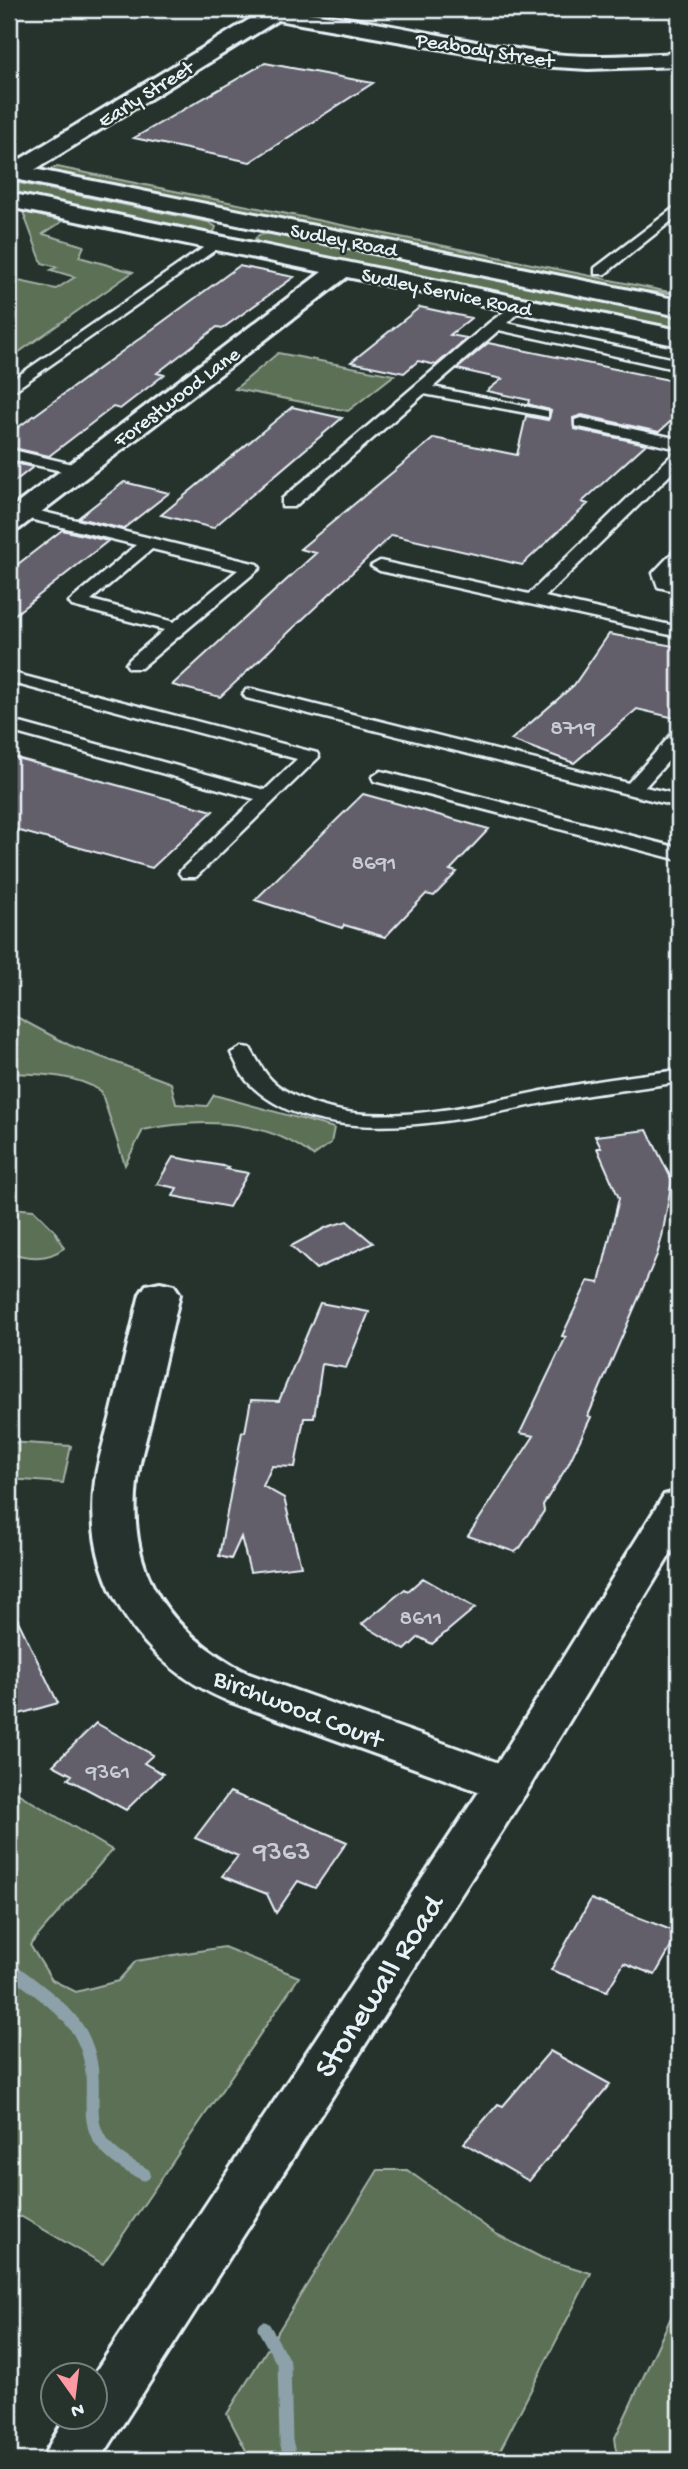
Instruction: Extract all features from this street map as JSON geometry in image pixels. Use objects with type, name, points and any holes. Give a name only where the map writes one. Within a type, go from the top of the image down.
[{"type":"street","name":"Peabody Street","points":[[252,9],[285,12],[538,59],[588,62],[679,60]]},
{"type":"street","name":"Early Street","points":[[39,158],[285,12]]},
{"type":"street","name":"Sudley Road","points":[[11,165],[39,158],[679,287]]},
{"type":"street","name":"Sudley Road","points":[[11,165],[250,220],[679,307]]},
{"type":"street","name":"Sudley Service Road","points":[[9,200],[679,338]]},
{"type":"street","points":[[216,243],[250,220]]},
{"type":"street","name":"Forestwood Lane","points":[[16,518],[342,269]]},
{"type":"street","name":"Birchwood Court","points":[[160,1294],[116,1480],[113,1509],[118,1554],[132,1597],[154,1628],[185,1657],[232,1685],[508,1784]]},
{"type":"street","name":"Stonewall Road","points":[[69,2460],[508,1784],[679,1505]]},
{"type":"lane","points":[[600,271],[679,208]]},
{"type":"lane","points":[[9,389],[216,243]]},
{"type":"lane","points":[[288,503],[519,305]]},
{"type":"lane","points":[[495,326],[679,365]]},
{"type":"lane","points":[[421,389],[542,414]]},
{"type":"lane","points":[[581,423],[679,443]]},
{"type":"lane","points":[[9,454],[79,470]]},
{"type":"lane","points":[[532,600],[679,457]]},
{"type":"lane","points":[[16,518],[149,543],[251,568],[135,664]]},
{"type":"lane","points":[[149,543],[78,602],[177,628]]},
{"type":"lane","points":[[679,556],[662,573],[664,583],[679,587]]},
{"type":"lane","points":[[380,566],[679,632]]},
{"type":"lane","points":[[9,677],[310,757],[189,873]]},
{"type":"lane","points":[[252,694],[679,801]]},
{"type":"lane","points":[[9,725],[269,797]]},
{"type":"lane","points":[[633,789],[679,738]]},
{"type":"lane","points":[[381,777],[679,854]]},
{"type":"lane","points":[[242,1053],[253,1075],[272,1091],[297,1104],[353,1117],[439,1117],[679,1076]]},
{"type":"green space","points":[[57,167],[679,294],[623,289],[49,170]]},
{"type":"green space","points":[[9,181],[208,222],[216,227],[214,232],[194,233],[9,194]]},
{"type":"green space","points":[[23,212],[63,221],[43,234],[84,246],[79,257],[133,272],[9,359],[9,286],[19,281],[56,289],[75,277],[51,270],[57,267],[42,263]]},
{"type":"green space","points":[[277,232],[679,316],[679,331],[261,244],[255,239],[259,235]]},
{"type":"green space","points":[[278,353],[394,375],[348,411],[235,389]]},
{"type":"green space","points":[[9,1006],[11,1014],[69,1045],[171,1083],[176,1104],[207,1106],[214,1095],[334,1128],[331,1143],[313,1156],[294,1143],[253,1128],[210,1123],[165,1126],[143,1130],[125,1165],[101,1091],[68,1078],[9,1073]]},
{"type":"green space","points":[[9,1208],[34,1210],[55,1231],[64,1248],[51,1255],[38,1257],[9,1253]]},
{"type":"green space","points":[[9,1442],[71,1446],[63,1483],[9,1479]]},
{"type":"green space","points":[[9,1788],[112,1850],[30,1945],[52,1980],[76,1992],[118,1981],[136,1961],[224,1947],[299,1977],[103,2264],[22,2217],[9,2217]]},
{"type":"green space","points":[[378,2170],[407,2170],[496,2234],[542,2258],[591,2273],[495,2460],[251,2460],[227,2414]]},
{"type":"green space","points":[[679,2300],[679,2435],[672,2443],[679,2460],[618,2460],[615,2438]]},
{"type":"building","points":[[265,63],[373,83],[250,162],[134,138]]},
{"type":"building","points":[[239,266],[294,277],[223,328],[217,327],[157,373],[164,375],[120,409],[113,407],[49,456],[9,447],[9,434]]},
{"type":"building","points":[[420,307],[471,318],[450,335],[467,338],[436,365],[418,361],[404,373],[351,362]]},
{"type":"building","points":[[488,343],[679,382],[679,414],[659,432],[582,415],[573,418],[574,429],[646,444],[582,502],[588,504],[522,565],[392,535],[220,697],[172,685],[316,553],[300,549],[434,438],[517,455],[526,416],[548,420],[551,411],[528,404],[529,400],[487,391],[502,379],[457,369]]},
{"type":"building","points":[[292,407],[342,418],[213,528],[161,515]]},
{"type":"building","points":[[9,462],[33,467],[9,486]]},
{"type":"building","points":[[124,482],[169,493],[123,529],[78,518]]},
{"type":"building","points":[[62,530],[108,541],[9,619],[9,571]]},
{"type":"building","points":[[609,634],[679,647],[679,719],[637,709],[574,763],[511,740],[574,685]]},
{"type":"building","points":[[9,756],[213,811],[152,868],[9,828]]},
{"type":"building","points":[[363,794],[489,829],[450,870],[457,872],[434,896],[426,894],[385,937],[344,925],[342,928],[255,900]]},
{"type":"building","points":[[647,1130],[672,1180],[662,1237],[657,1255],[588,1416],[591,1417],[568,1465],[543,1505],[544,1511],[520,1548],[515,1552],[468,1536],[534,1436],[520,1433],[566,1337],[562,1336],[588,1281],[599,1283],[619,1198],[597,1148],[601,1148],[595,1136]]},
{"type":"building","points":[[173,1157],[248,1173],[229,1207],[173,1196],[177,1188],[157,1184]]},
{"type":"building","points":[[347,1221],[373,1243],[316,1269],[291,1246],[327,1227]]},
{"type":"building","points":[[320,1303],[369,1312],[346,1368],[322,1364],[314,1418],[304,1418],[295,1467],[272,1466],[263,1486],[284,1498],[301,1566],[250,1572],[241,1537],[231,1559],[219,1556],[242,1432],[245,1432],[251,1400],[279,1401]]},
{"type":"building","points":[[423,1578],[475,1608],[432,1644],[419,1637],[405,1650],[362,1624],[405,1589],[408,1591]]},
{"type":"building","points":[[9,1602],[58,1703],[9,1717]]},
{"type":"building","points":[[96,1723],[153,1755],[144,1763],[163,1774],[126,1810],[68,1779],[72,1775],[53,1765]]},
{"type":"building","points":[[230,1792],[347,1842],[315,1888],[298,1881],[276,1913],[267,1894],[222,1876],[238,1856],[195,1838]]},
{"type":"building","points":[[591,1899],[679,1933],[655,1975],[624,1963],[607,1991],[551,1970]]},
{"type":"building","points":[[550,2051],[610,2084],[529,2181],[464,2143],[498,2104],[503,2106]]},
{"type":"waterway","points":[[9,1967],[57,2006],[80,2033],[89,2055],[92,2075],[94,2127],[102,2143],[118,2158],[144,2174]]},
{"type":"waterway","points":[[264,2328],[284,2364],[286,2441],[291,2460]]}]
